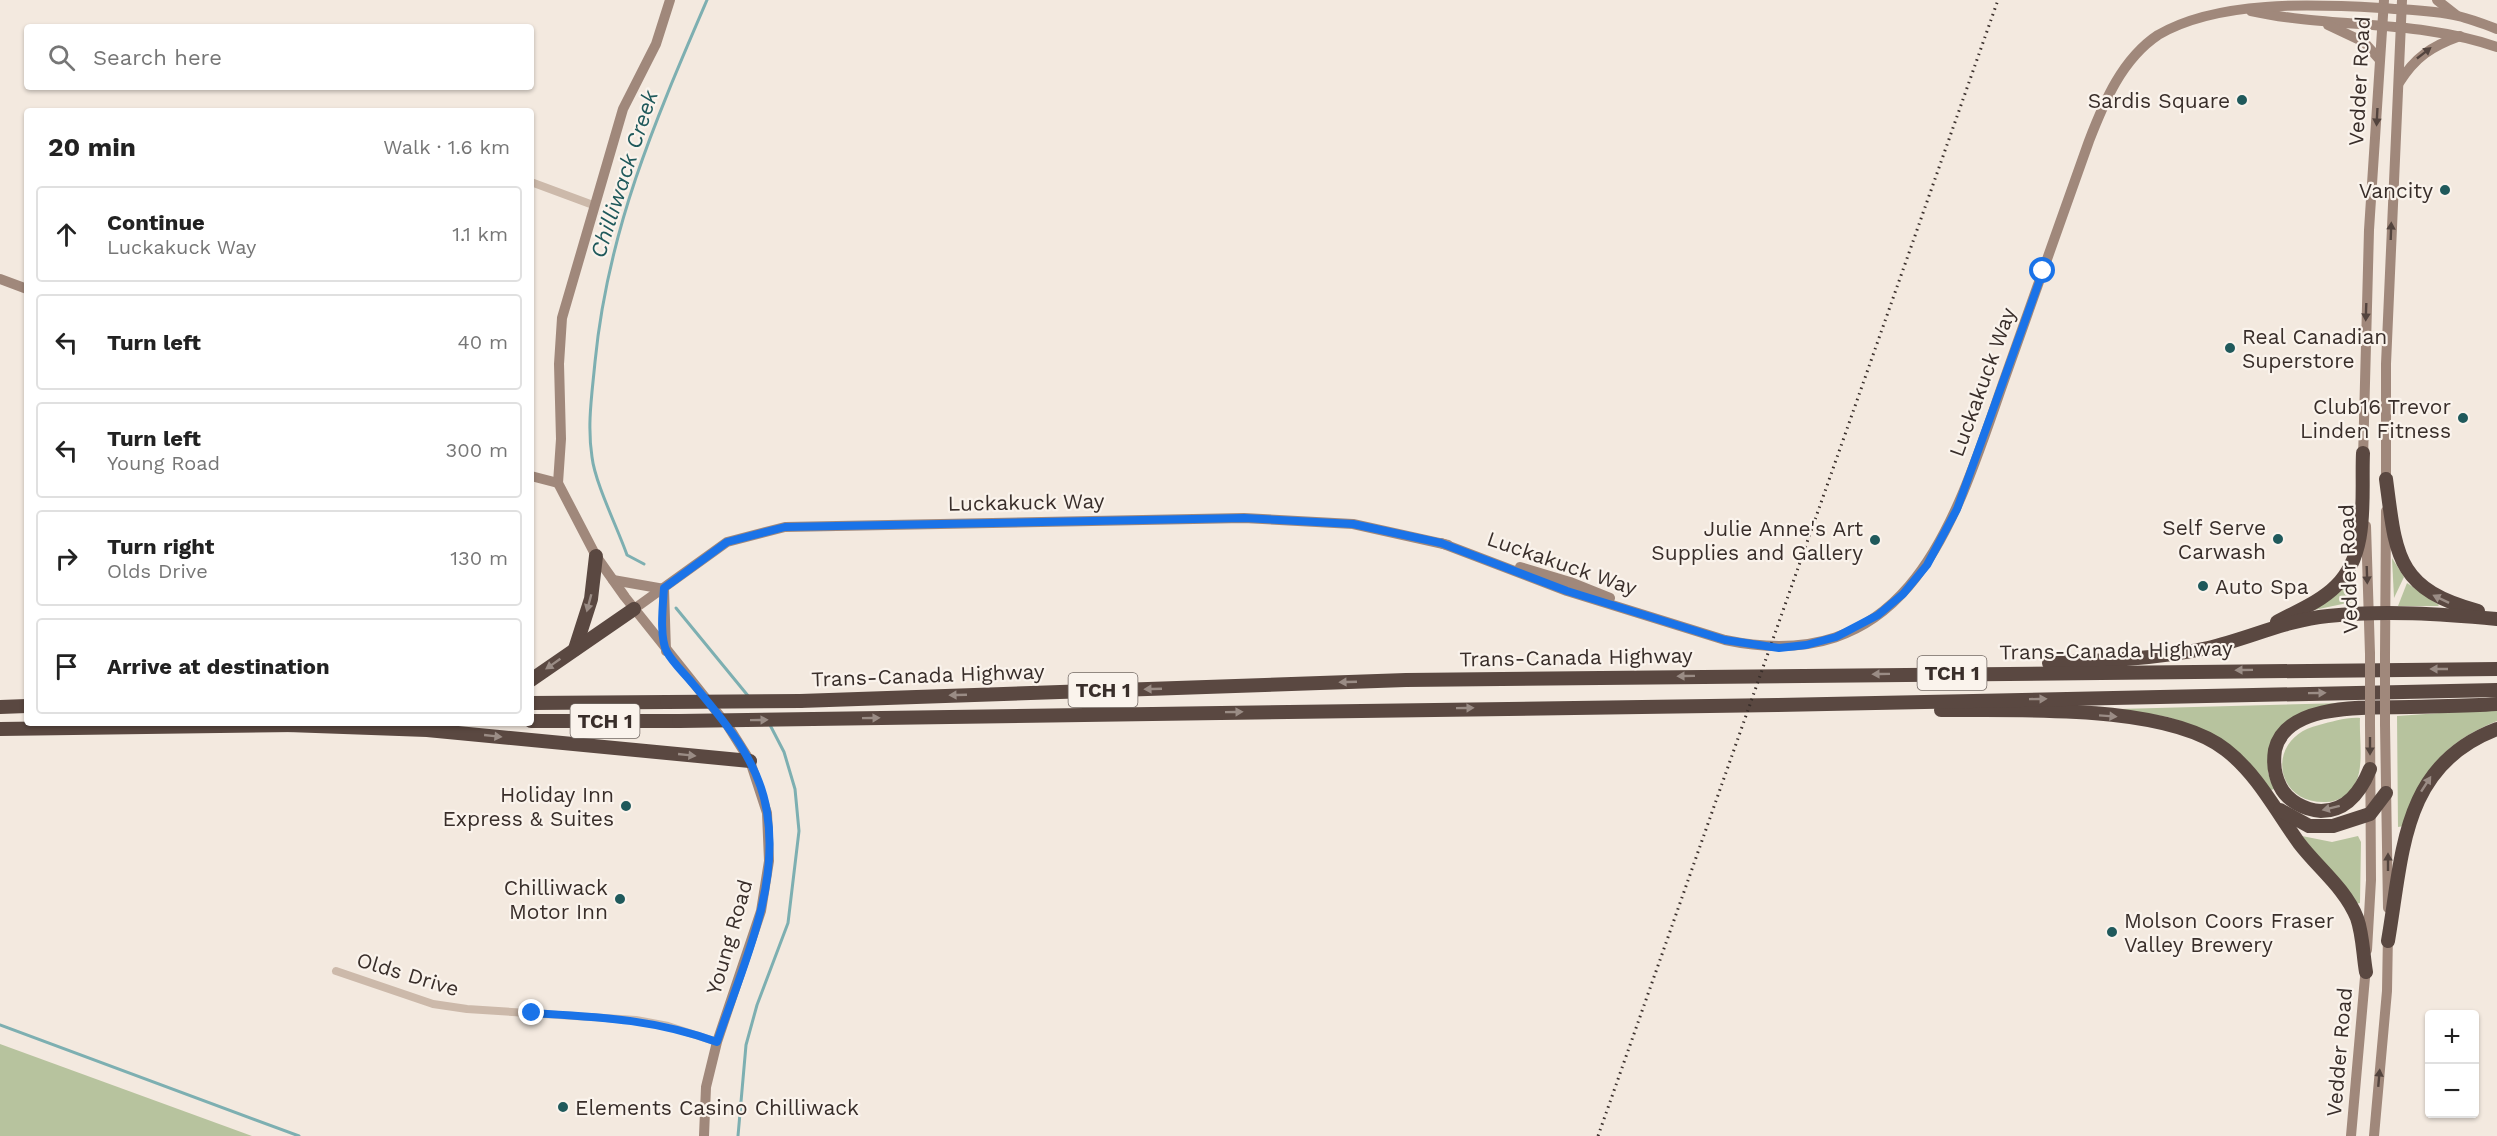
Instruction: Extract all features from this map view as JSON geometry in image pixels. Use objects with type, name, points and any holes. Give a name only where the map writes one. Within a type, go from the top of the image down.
[{"type":"highway","points":[[2254,633],[2319,599],[2346,574],[2360,540],[2363,453]]},
{"type":"highway","points":[[2386,479],[2395,544],[2401,561],[2412,576],[2443,601],[2497,617]]},
{"type":"highway","points":[[574,649],[591,599],[596,556]]},
{"type":"highway","points":[[534,678],[634,609]]},
{"type":"highway","points":[[1916,674],[2133,659],[2209,648],[2254,633],[2313,618],[2369,615],[2497,617]]},
{"type":"highway","name":"Trans-Canada Highway","points":[[534,703],[800,700],[1406,680],[2497,669]]},
{"type":"highway","name":"Trans-Canada Highway","points":[[534,721],[679,721],[1777,705],[2497,690]]},
{"type":"highway","points":[[2370,769],[2364,784],[2347,803],[2330,810],[2312,810],[2291,799],[2282,790],[2274,772],[2274,760],[2278,741],[2284,732],[2295,723],[2319,713],[2356,709],[2497,704]]},
{"type":"highway","points":[[1777,705],[2031,711],[2141,718],[2190,729],[2226,750],[2274,805],[2307,853],[2346,897],[2360,931],[2366,972]]},
{"type":"highway","points":[[0,707],[24,706]]},
{"type":"highway","points":[[0,729],[216,726]]},
{"type":"highway","points":[[316,726],[427,730],[750,761]]},
{"type":"highway","points":[[2388,942],[2406,834],[2420,792],[2441,762],[2458,748],[2497,729]]},
{"type":"highway","points":[[2274,805],[2296,820],[2321,828],[2370,814],[2386,793]]},
{"type":"main road","points":[[534,477],[558,483],[561,440],[559,364],[562,318],[593,205],[623,109],[656,44],[670,0]]},
{"type":"main road","points":[[2437,0],[2456,15]]},
{"type":"main road","name":"Luckakuck Way","points":[[634,609],[727,542],[785,527],[1244,518],[1353,524],[1441,543],[1570,582],[1668,622],[1751,646],[1779,648],[1806,645],[1836,637],[1863,624],[1903,594],[1927,565],[1957,509],[2089,141],[2102,108],[2133,56],[2156,36],[2182,21],[2215,12],[2289,3],[2402,5],[2456,15],[2497,29]]},
{"type":"main road","name":"Vedder Road","points":[[2351,1136],[2366,972],[2371,880],[2370,654],[2363,453],[2366,311],[2383,4]]},
{"type":"main road","name":"Vedder Road","points":[[2374,1136],[2388,942],[2384,615],[2386,353],[2402,5]]},
{"type":"main road","name":"Luckakuck Way","points":[[2242,9],[2287,19],[2400,26],[2461,36],[2497,47]]},
{"type":"main road","points":[[2317,20],[2364,42],[2379,59]]},
{"type":"main road","points":[[2398,84],[2411,64],[2434,45],[2461,36]]},
{"type":"main road","points":[[0,279],[24,288]]},
{"type":"main road","name":"Young Road","points":[[558,483],[596,556],[666,651],[728,726],[750,761],[761,786],[767,813],[768,861],[761,911],[717,1042],[706,1087],[704,1136]]},
{"type":"main road","points":[[613,580],[664,588],[666,651]]},
{"type":"street","points":[[534,183],[593,205]]},
{"type":"street","name":"Olds Drive","points":[[336,971],[433,1004],[466,1009],[636,1020],[668,1026],[717,1042]]},
{"type":"green space","points":[[2392,558],[2404,577],[2394,598]]},
{"type":"green space","points":[[2350,579],[2352,602],[2314,610]]},
{"type":"green space","points":[[2407,583],[2439,605],[2398,606]]},
{"type":"green space","points":[[2344,703],[2305,713],[2268,760],[2268,773],[2274,789],[2271,790],[2191,725],[2168,717],[2119,709]]},
{"type":"green space","points":[[2497,709],[2497,721],[2462,739],[2437,762],[2419,790],[2404,826],[2398,827],[2397,716]]},
{"type":"green space","points":[[2360,718],[2360,768],[2351,790],[2340,799],[2331,802],[2308,800],[2295,792],[2286,782],[2282,769],[2284,755],[2290,742],[2302,732],[2319,725]]},
{"type":"green space","points":[[2302,836],[2332,842],[2358,836],[2361,842],[2360,903],[2356,904]]},
{"type":"green space","points":[[0,1044],[252,1136],[0,1136]]},
{"type":"waterway","name":"Chilliwack Creek","points":[[644,564],[627,555],[594,468],[590,421],[595,362],[601,313],[622,221],[652,133],[707,0]]},
{"type":"waterway","name":"Chilliwack Creek","points":[[676,608],[749,697]]},
{"type":"waterway","name":"Chilliwack Creek","points":[[738,1136],[746,1045],[757,1005],[788,923],[799,831],[795,789],[784,752],[769,723]]},
{"type":"waterway","points":[[0,1025],[299,1136]]},
{"type":"railway","points":[[1598,1136],[1998,0]]},
{"type":"place","name":"Sardis Square","points":[[2242,100]]},
{"type":"place","name":"Vancity","points":[[2445,190]]},
{"type":"place","name":"Real Canadian Superstore","points":[[2230,348]]},
{"type":"place","name":"Club16 Trevor Linden Fitness","points":[[2463,418]]},
{"type":"place","name":"Self Serve Carwash","points":[[2278,539]]},
{"type":"place","name":"Julie Anne's Art Supplies and Gallery","points":[[1875,540]]},
{"type":"place","name":"Auto Spa","points":[[2203,586]]},
{"type":"place","name":"Holiday Inn Express & Suites","points":[[626,806]]},
{"type":"place","name":"Chilliwack Motor Inn","points":[[620,899]]},
{"type":"place","name":"Molson Coors Fraser Valley Brewery","points":[[2112,932]]},
{"type":"place","name":"Elements Casino Chilliwack","points":[[563,1107]]},
{"type":"route","points":[[532,1013],[636,1020],[668,1026],[717,1042],[761,911],[768,861],[767,813],[761,786],[750,761],[728,726],[666,651],[663,611],[664,588],[727,542],[785,527],[1244,518],[1353,524],[1441,543],[1567,591],[1725,640],[1751,646],[1779,648],[1806,645],[1836,637],[1878,615],[1903,594],[1927,565],[1957,509],[2043,271]]}]
